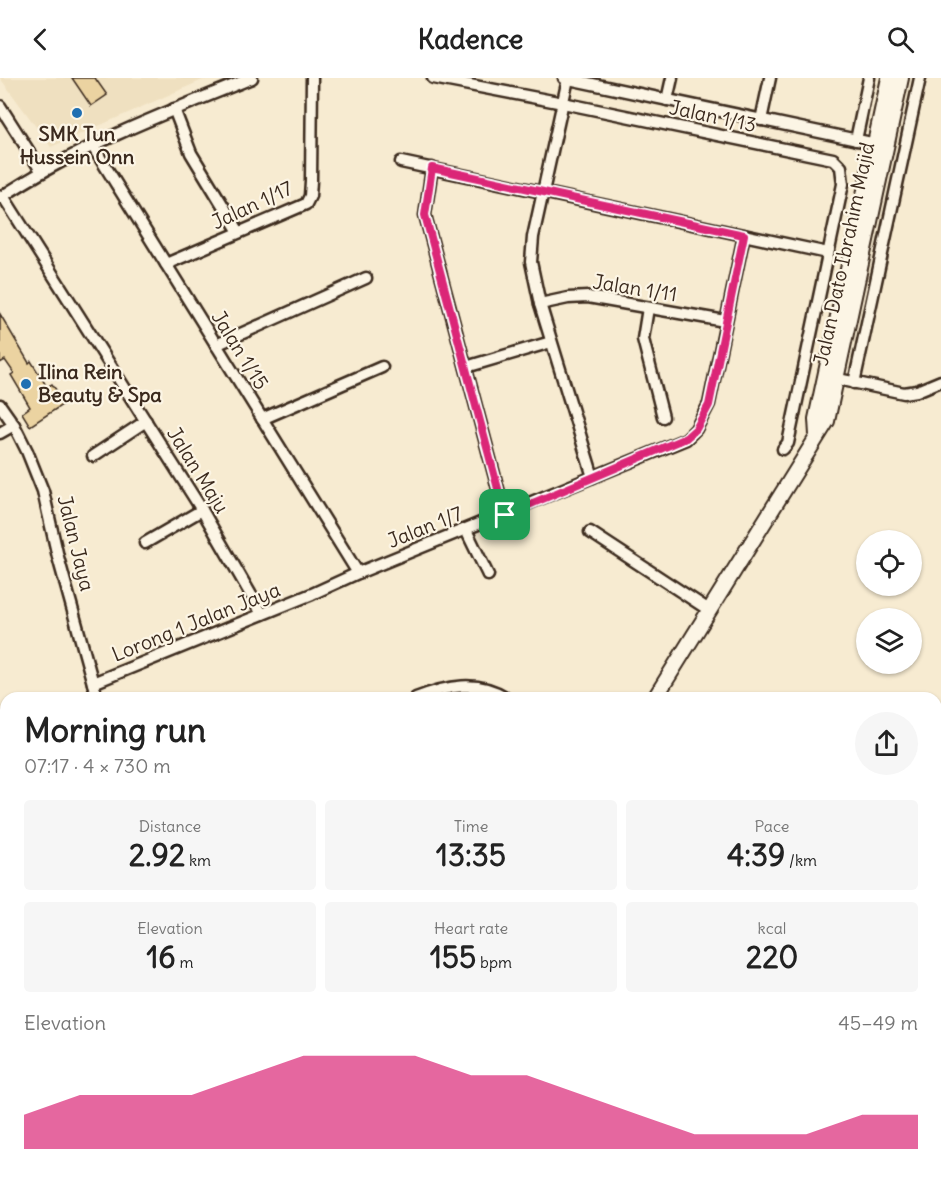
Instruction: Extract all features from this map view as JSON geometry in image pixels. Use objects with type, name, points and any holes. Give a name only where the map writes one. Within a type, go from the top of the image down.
[{"type":"street","points":[[1,197],[92,145],[252,78]]},
{"type":"street","name":"Jalan 1/17","points":[[166,264],[306,204],[310,196],[312,78]]},
{"type":"street","name":"Jalan 1/13","points":[[434,78],[833,159],[841,167],[843,184],[828,253]]},
{"type":"street","points":[[668,100],[672,78]]},
{"type":"street","points":[[761,120],[770,78]]},
{"type":"street","points":[[856,140],[869,78]]},
{"type":"street","name":"Jalan Dato Ibrahim Majid","points":[[659,692],[827,421],[838,379],[880,145],[889,78]]},
{"type":"street","name":"Jalan Dato Ibrahim Majid","points":[[817,435],[816,419],[880,145],[901,78]]},
{"type":"street","points":[[854,382],[920,78]]},
{"type":"street","points":[[593,477],[540,304],[531,262],[533,237],[563,103],[566,79],[880,145]]},
{"type":"street","points":[[0,106],[43,172]]},
{"type":"street","points":[[174,110],[191,153],[239,232]]},
{"type":"street","name":"Jalan 1/15","points":[[92,145],[358,573]]},
{"type":"street","points":[[400,162],[828,253],[788,443],[783,449]]},
{"type":"street","points":[[432,168],[425,215],[505,515]]},
{"type":"street","name":"Jalan Maju","points":[[1,197],[202,510],[262,614]]},
{"type":"street","name":"Jalan 1/7","points":[[312,594],[686,438],[696,429],[709,405],[744,235]]},
{"type":"street","points":[[216,345],[366,278]]},
{"type":"street","name":"Jalan 1/11","points":[[540,304],[568,298],[588,297],[725,321]]},
{"type":"street","points":[[648,308],[643,339],[663,417]]},
{"type":"street","points":[[466,367],[551,342]]},
{"type":"street","points":[[262,419],[382,367]]},
{"type":"street","points":[[838,379],[904,393],[917,391],[941,381]]},
{"type":"street","name":"Jalan Jaya","points":[[0,405],[14,424],[43,491],[58,557],[95,692]]},
{"type":"street","points":[[93,456],[146,421]]},
{"type":"street","points":[[0,433],[14,424]]},
{"type":"street","points":[[145,543],[202,510]]},
{"type":"street","points":[[466,530],[488,575]]},
{"type":"street","points":[[590,532],[709,610]]},
{"type":"street","name":"Lorong 1 Jalan Jaya","points":[[93,683],[312,594]]},
{"type":"street","points":[[433,692],[447,687],[469,685],[495,692]]},
{"type":"shaded area","name":"SMK Tun Hussein Onn","points":[[0,78],[207,78],[51,147]]},
{"type":"building","points":[[72,78],[95,78],[107,95],[91,106]]},
{"type":"building","points":[[0,314],[29,363],[31,361],[47,387],[52,384],[65,403],[30,426],[22,413],[30,407],[11,375],[14,373],[5,360],[0,363]]},
{"type":"place","name":"SMK Tun Hussein Onn","points":[[77,113]]},
{"type":"place","name":"Ilina Rein Beauty & Spa","points":[[26,384]]},
{"type":"route","points":[[432,168],[744,235],[709,405],[696,429],[686,438],[505,515],[425,215],[432,168]]}]
